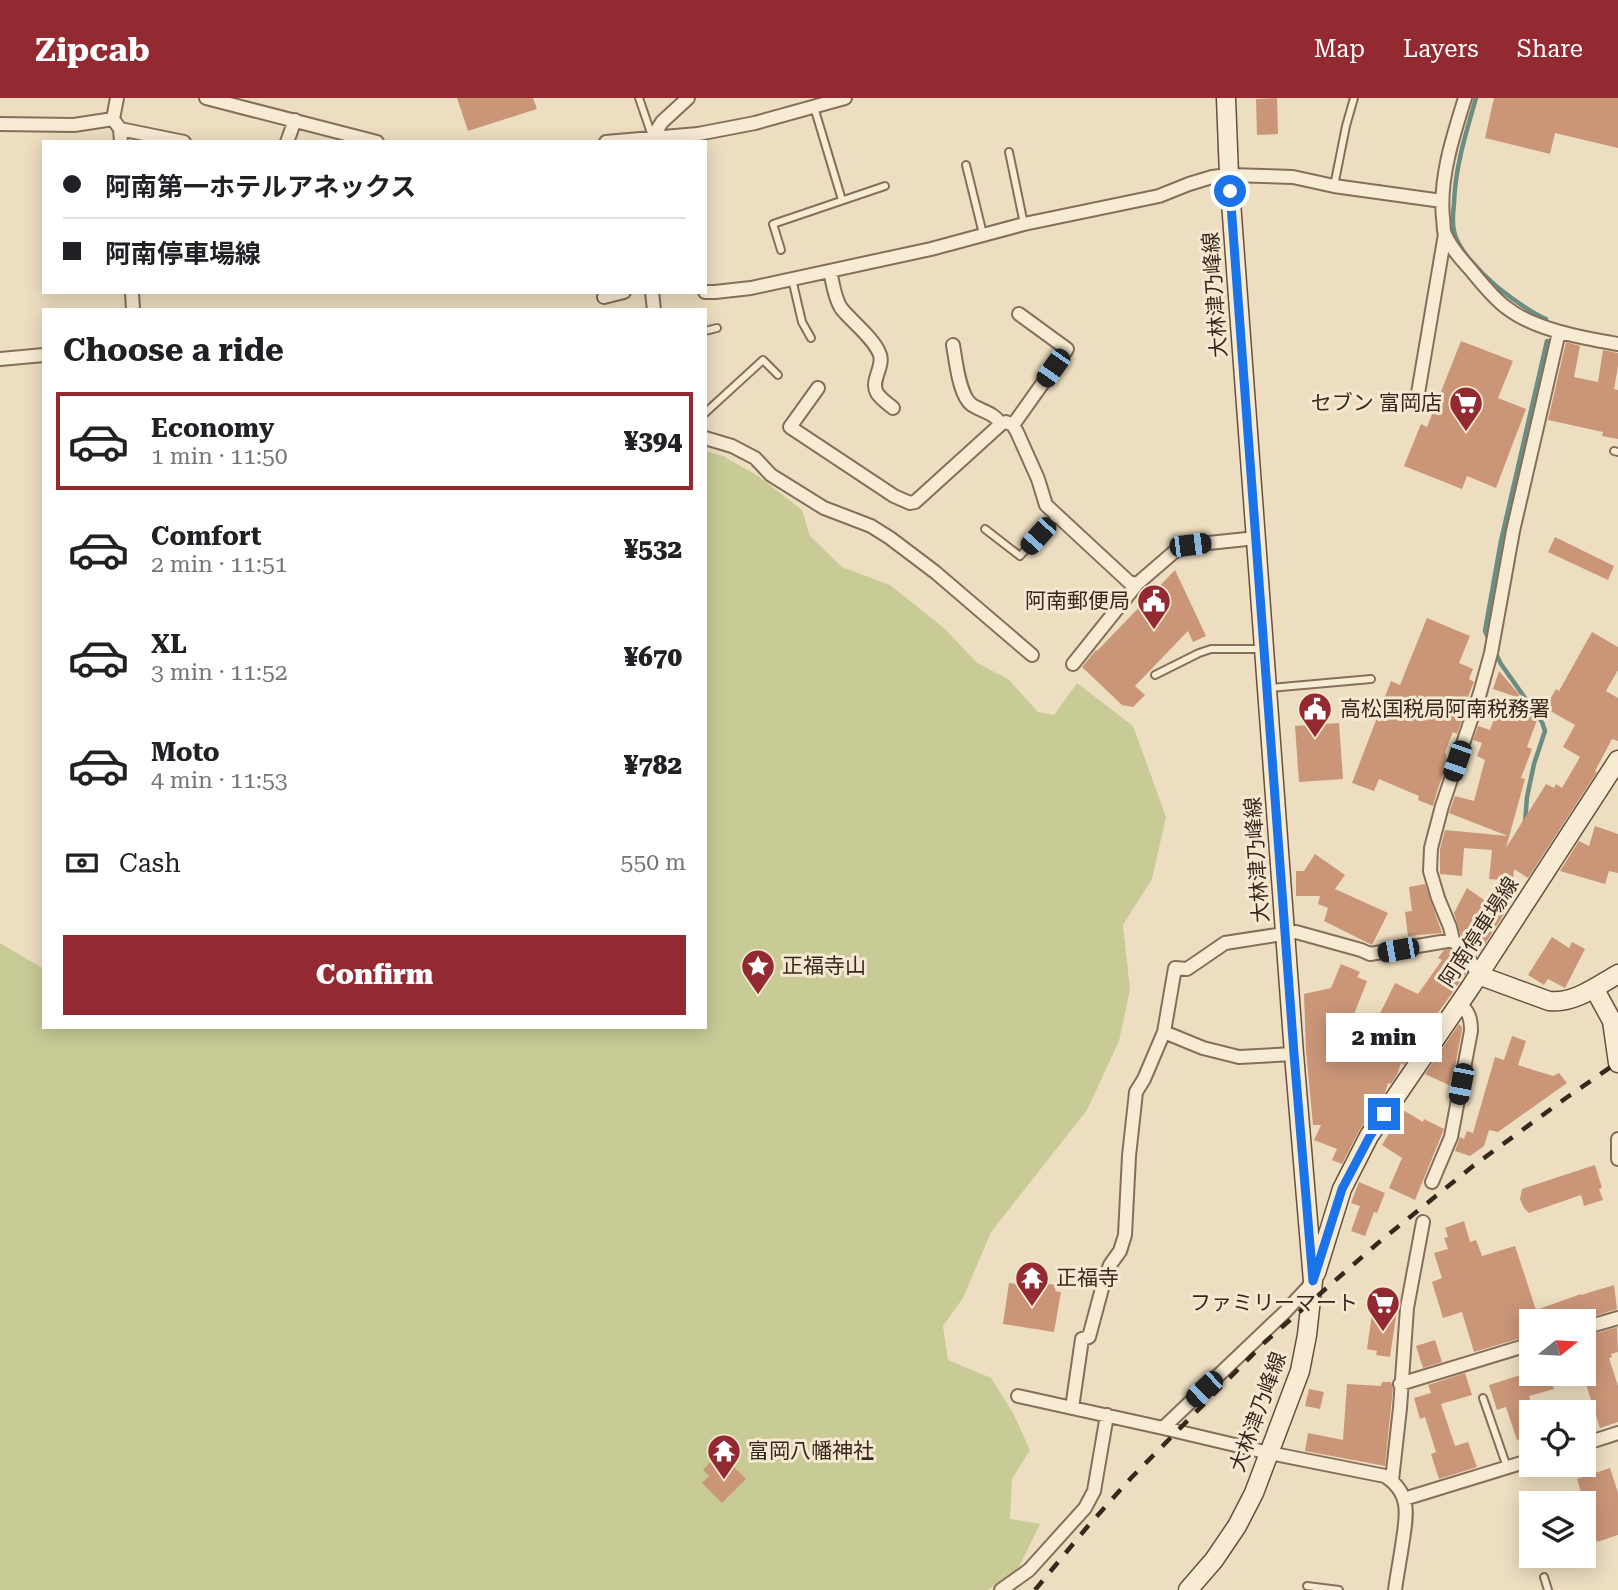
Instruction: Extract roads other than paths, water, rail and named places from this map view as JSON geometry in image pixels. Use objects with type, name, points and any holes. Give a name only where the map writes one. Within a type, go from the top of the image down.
[{"type":"main road","name":"大林津乃峰線","points":[[1188,1590],[1214,1560],[1237,1526],[1254,1493],[1300,1371],[1313,1281],[1229,175],[1226,98]]},
{"type":"main road","name":"阿南停車場線","points":[[1313,1281],[1342,1189],[1370,1136],[1618,760]]},
{"type":"main road","points":[[1478,975],[1549,1001],[1560,1002],[1594,988],[1618,974]]},
{"type":"main road","points":[[1594,988],[1612,1021],[1618,1063]]},
{"type":"street","points":[[117,98],[118,130]]},
{"type":"street","points":[[205,98],[370,140]]},
{"type":"street","points":[[652,138],[662,122],[688,98]]},
{"type":"street","points":[[638,140],[698,134],[755,124],[845,98]]},
{"type":"street","points":[[1416,405],[1445,234],[1441,201],[1449,155],[1465,98]]},
{"type":"street","points":[[288,140],[295,120]]},
{"type":"street","points":[[0,124],[74,125],[173,140]]},
{"type":"street","points":[[707,292],[751,288],[931,248],[1024,224],[1159,196],[1212,177],[1293,177],[1334,186],[1441,201]]},
{"type":"street","points":[[1445,234],[1473,274],[1507,308],[1559,332],[1618,344]]},
{"type":"street","points":[[830,271],[837,301],[842,310],[863,331],[880,354],[876,392],[893,408]]},
{"type":"street","points":[[818,388],[790,427],[894,496],[909,503],[915,502],[1007,425],[1067,349],[1019,314]]},
{"type":"street","points":[[1478,975],[1453,940],[1430,871],[1431,848],[1492,647],[1513,531],[1559,332]]},
{"type":"street","points":[[953,345],[964,396],[972,405],[991,413],[1017,432],[1038,479],[1043,499],[1129,582],[1137,583]]},
{"type":"street","points":[[0,359],[42,355]]},
{"type":"street","points":[[707,439],[732,446],[755,458],[771,475],[824,508],[871,526],[890,538],[1032,654]]},
{"type":"street","points":[[1073,664],[1137,583],[1174,552],[1190,545],[1256,538]]},
{"type":"street","points":[[1072,1408],[1083,1339],[1089,1337],[1104,1281],[1125,1235],[1136,1092],[1164,1032],[1175,968],[1187,969],[1225,943],[1296,932],[1370,954],[1453,940]]},
{"type":"street","points":[[1432,1182],[1451,1138],[1471,1031],[1471,1019],[1459,1003]]},
{"type":"street","points":[[1164,1032],[1203,1048],[1238,1057],[1294,1054]]},
{"type":"street","points":[[1618,1139],[1618,1159]]},
{"type":"street","points":[[1392,1480],[1407,1308],[1423,1222]]},
{"type":"street","points":[[1163,1427],[1285,1312],[1313,1281]]},
{"type":"street","points":[[1596,1324],[1618,1318]]},
{"type":"street","points":[[1401,1384],[1519,1348]]},
{"type":"street","points":[[1018,1396],[1269,1453],[1385,1476],[1401,1490],[1407,1510],[1395,1590]]},
{"type":"street","points":[[1001,1590],[1029,1570],[1085,1508],[1094,1491],[1107,1415]]},
{"type":"street","points":[[1596,1440],[1618,1433]]},
{"type":"street","points":[[1404,1499],[1519,1464]]},
{"type":"lane","points":[[639,98],[652,138]]},
{"type":"lane","points":[[1334,186],[1354,98]]},
{"type":"lane","points":[[814,107],[842,200]]},
{"type":"lane","points":[[1009,152],[1024,224]]},
{"type":"lane","points":[[966,165],[983,235]]},
{"type":"lane","points":[[781,250],[773,223],[885,186]]},
{"type":"lane","points":[[792,279],[802,322],[811,338]]},
{"type":"lane","points":[[707,330],[717,328]]},
{"type":"lane","points":[[707,411],[763,360],[778,375]]},
{"type":"lane","points":[[985,529],[1020,556],[1057,515]]},
{"type":"lane","points":[[1155,676],[1211,649],[1264,649]]},
{"type":"lane","points":[[1267,688],[1371,679]]},
{"type":"lane","points":[[1483,1398],[1507,1467]]},
{"type":"lane","points":[[1544,1577],[1548,1590]]},
{"type":"lane","points":[[1307,1586],[1339,1590]]},
{"type":"waterway","points":[[1476,98],[1456,177],[1453,217],[1456,238],[1471,261],[1490,281],[1520,304],[1546,319]]},
{"type":"waterway","points":[[1490,642],[1485,631],[1501,541],[1547,341]]},
{"type":"waterway","points":[[1494,650],[1542,722],[1545,731],[1534,764],[1525,823]]},
{"type":"railway","points":[[1035,1590],[1131,1478],[1265,1342],[1378,1243],[1473,1166],[1618,1062]]},
{"type":"place","name":"セブン 富岡店","points":[[1466,433]]},
{"type":"place","name":"阿南郵便局","points":[[1154,631]]},
{"type":"place","name":"高松国税局阿南税務署","points":[[1315,739]]},
{"type":"place","name":"正福寺山","points":[[758,996]]},
{"type":"place","name":"正福寺","points":[[1032,1308]]},
{"type":"place","name":"ファミリーマート","points":[[1383,1333]]},
{"type":"place","name":"富岡八幡神社","points":[[724,1481]]}]
